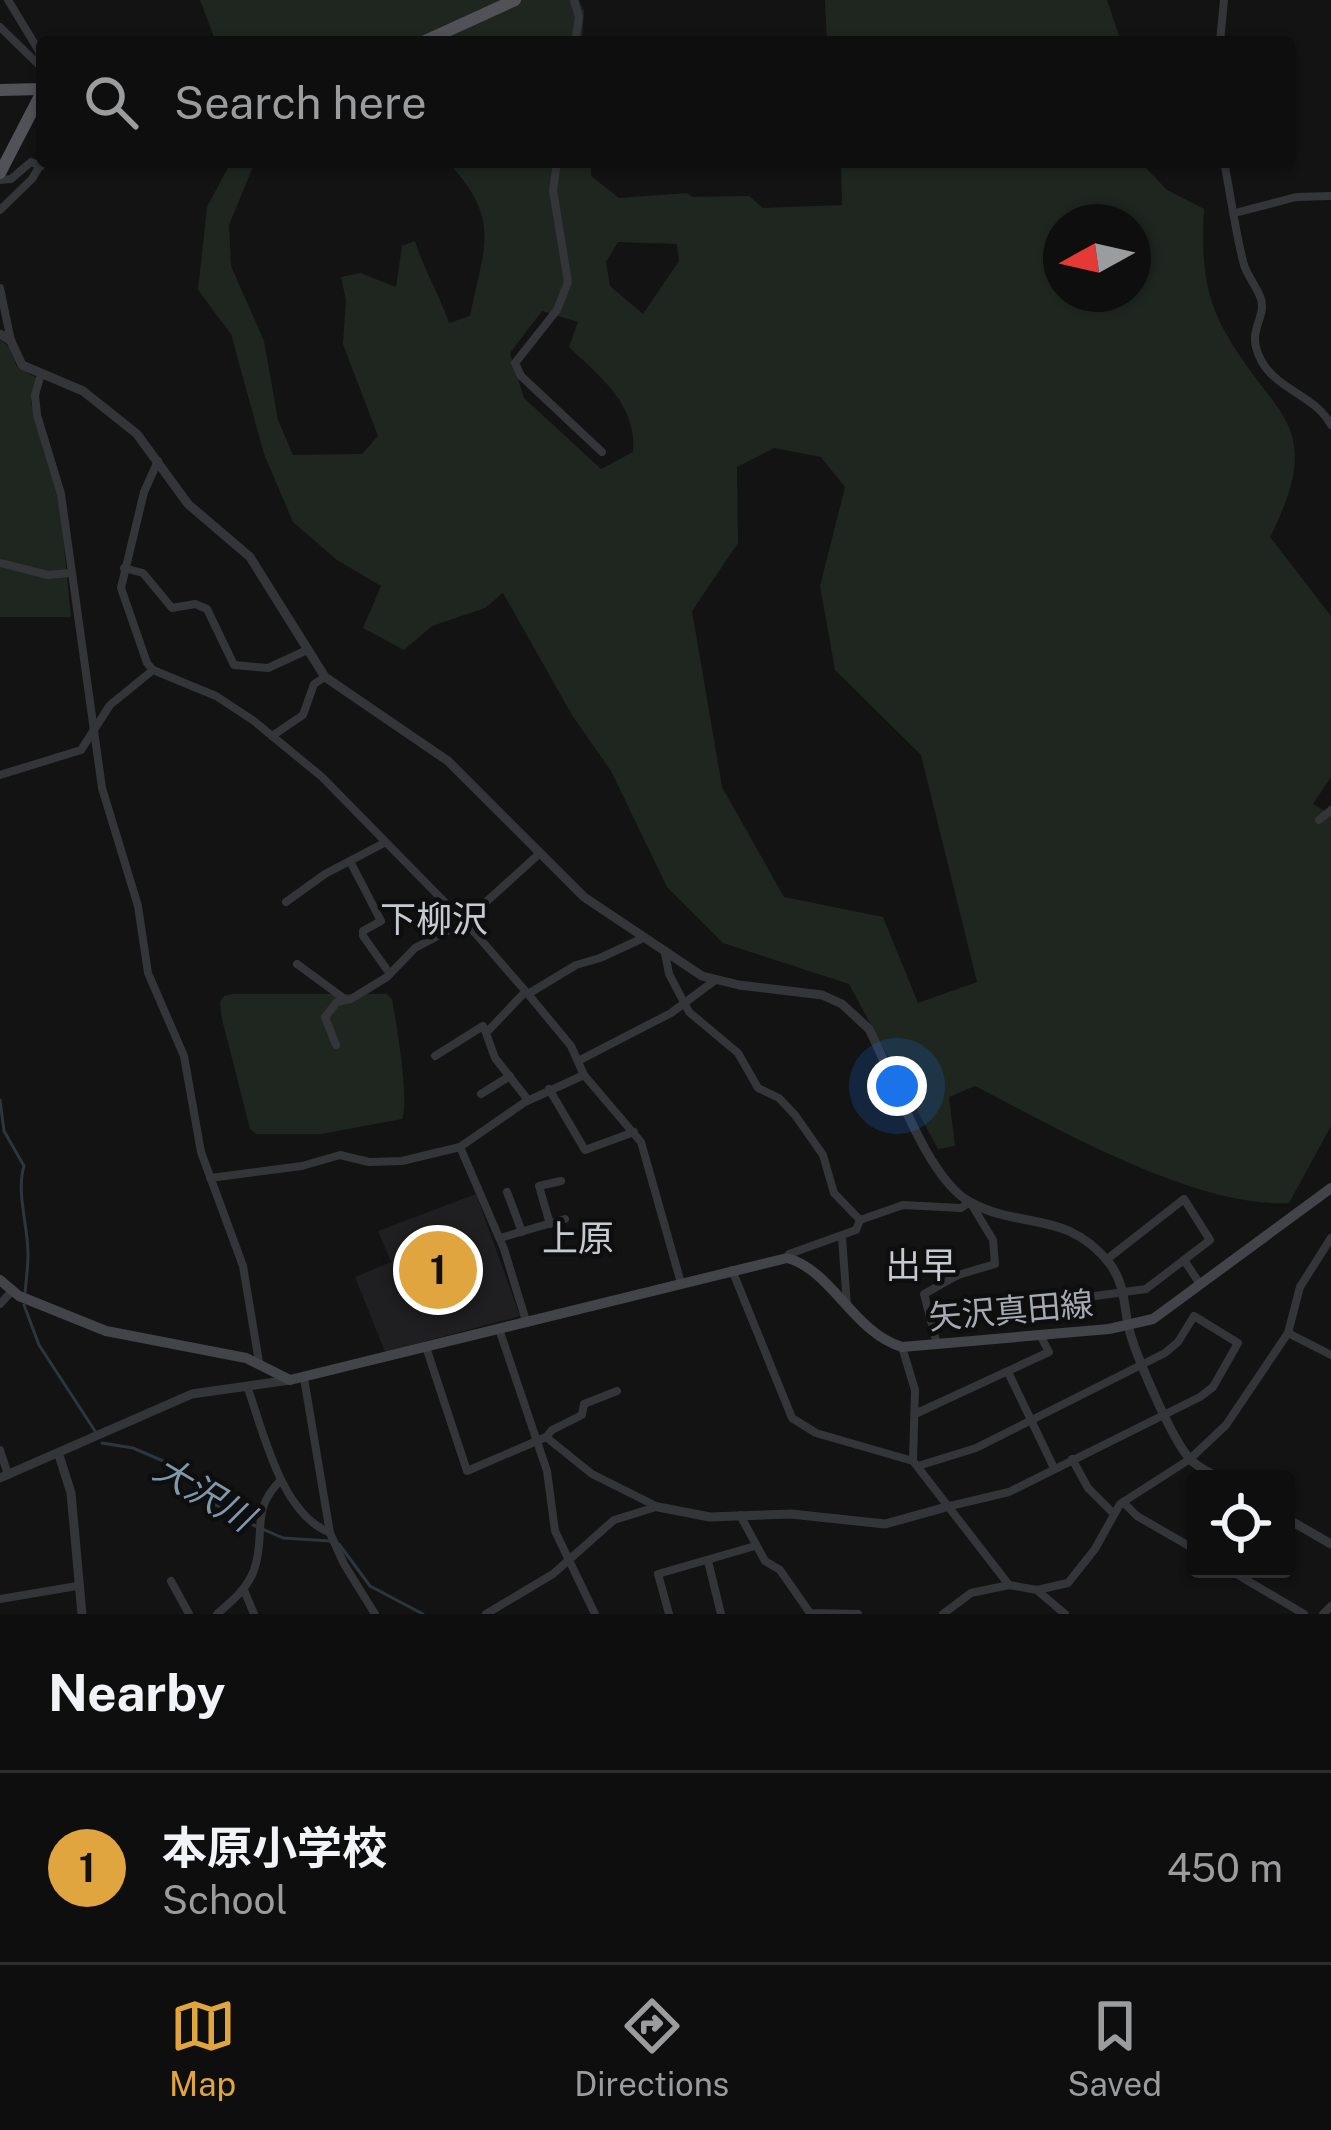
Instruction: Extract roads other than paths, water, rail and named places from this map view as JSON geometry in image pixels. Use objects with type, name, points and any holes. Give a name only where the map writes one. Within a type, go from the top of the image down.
[{"type":"main road","points":[[436,36],[515,0]]},
{"type":"main road","points":[[0,90],[36,90]]},
{"type":"main road","points":[[0,176],[36,102]]},
{"type":"main road","name":"矢沢真田線","points":[[787,1258],[808,1269],[874,1334],[902,1347],[1128,1326],[1164,1313],[1331,1188]]},
{"type":"main road","points":[[0,1280],[11,1292],[106,1330],[259,1362],[290,1380],[787,1258]]},
{"type":"street","points":[[8,0],[36,46]]},
{"type":"street","points":[[574,0],[576,36]]},
{"type":"street","points":[[1221,36],[1224,0]]},
{"type":"street","points":[[0,27],[36,62]]},
{"type":"street","points":[[0,176],[11,179],[36,163]]},
{"type":"street","points":[[0,210],[38,168]]},
{"type":"street","points":[[556,168],[554,190],[568,282],[557,310],[515,363],[521,376],[602,452]]},
{"type":"street","points":[[1225,168],[1245,266],[1260,296],[1262,309],[1253,329],[1256,350],[1265,368],[1324,411],[1331,424]]},
{"type":"street","points":[[1234,213],[1296,197],[1331,196]]},
{"type":"street","points":[[0,288],[11,341],[22,365],[82,391],[137,434],[188,504],[250,557],[325,677],[448,760],[584,897],[641,939],[714,981],[822,995],[855,1014],[881,1053],[932,1162],[951,1187],[998,1214],[1059,1226],[1106,1260],[1124,1294],[1128,1326],[1165,1414],[1190,1459],[1207,1470]]},
{"type":"street","points":[[0,334],[11,341]]},
{"type":"street","points":[[41,374],[35,395],[62,494],[102,788],[138,906],[148,973],[184,1056],[201,1152],[243,1266],[259,1362]]},
{"type":"street","points":[[159,460],[149,475],[121,588],[129,620],[153,670],[216,697],[322,777],[464,922],[526,993],[571,1046],[584,1075],[641,1142],[681,1283]]},
{"type":"street","points":[[0,562],[48,575],[70,573]]},
{"type":"street","points":[[124,568],[143,573],[172,608],[195,604],[207,610],[234,664],[268,668],[305,650]]},
{"type":"street","points":[[0,775],[81,750],[110,705],[153,670]]},
{"type":"street","points":[[272,736],[303,715],[314,684],[325,677]]},
{"type":"street","points":[[1319,820],[1331,810]]},
{"type":"street","points":[[286,902],[325,874],[384,843]]},
{"type":"street","points":[[336,1045],[325,1017],[337,1002],[389,974],[415,948],[464,922],[540,853]]},
{"type":"street","points":[[351,863],[381,921],[363,935],[389,974]]},
{"type":"street","points":[[486,1033],[526,993],[576,965],[641,939]]},
{"type":"street","points":[[664,953],[682,1002],[706,1030],[738,1053],[758,1088],[779,1098],[795,1115],[824,1155],[834,1192],[860,1220]]},
{"type":"street","points":[[297,964],[346,1000]]},
{"type":"street","points":[[578,1061],[671,1013],[714,981]]},
{"type":"street","points":[[435,1056],[482,1026],[495,1058],[528,1100]]},
{"type":"street","points":[[210,1178],[340,1155],[370,1162],[402,1161],[460,1147],[528,1100],[584,1075]]},
{"type":"street","points":[[481,1094],[510,1076]]},
{"type":"street","points":[[549,1089],[585,1150],[634,1132]]},
{"type":"street","points":[[460,1147],[500,1238],[526,1321]]},
{"type":"street","points":[[550,1224],[539,1186],[561,1181]]},
{"type":"street","points":[[507,1192],[522,1232]]},
{"type":"street","points":[[1052,1302],[1146,1289],[1210,1240],[1184,1199],[1106,1260]]},
{"type":"street","points":[[787,1258],[856,1230],[860,1220],[903,1205],[962,1208],[970,1202]]},
{"type":"street","points":[[937,1344],[924,1294],[958,1275],[994,1264],[993,1240],[970,1202]]},
{"type":"street","points":[[500,1238],[565,1219]]},
{"type":"street","points":[[842,1236],[847,1307]]},
{"type":"street","points":[[944,1614],[971,1593],[1009,1585],[1037,1590],[1075,1577],[1095,1550],[1112,1513],[1190,1459],[1226,1425],[1288,1333],[1300,1287],[1331,1238]]},
{"type":"street","points":[[1184,1260],[1202,1286]]},
{"type":"street","points":[[542,1438],[592,1474],[658,1507],[710,1517],[791,1514],[893,1524],[1009,1492],[1165,1414],[1214,1388],[1238,1343],[1194,1316],[1178,1342],[1144,1364],[976,1448],[916,1463],[816,1433],[792,1418],[731,1269]]},
{"type":"street","points":[[0,1304],[11,1292]]},
{"type":"street","points":[[499,1329],[542,1438],[553,1491],[554,1531],[595,1614]]},
{"type":"street","points":[[1288,1333],[1331,1354]]},
{"type":"street","points":[[915,1414],[1049,1352],[1040,1335]]},
{"type":"street","points":[[426,1346],[467,1471],[542,1438],[582,1415],[584,1404],[616,1391]]},
{"type":"street","points":[[902,1347],[915,1390],[916,1463],[1009,1585]]},
{"type":"street","points":[[1008,1372],[1054,1468]]},
{"type":"street","points":[[304,1378],[330,1533],[375,1614]]},
{"type":"street","points":[[0,1450],[4,1477],[192,1394],[290,1380]]},
{"type":"street","points":[[247,1386],[289,1498],[330,1533]]},
{"type":"street","points":[[59,1455],[74,1517],[76,1586],[82,1614]]},
{"type":"street","points":[[1072,1459],[1088,1488],[1112,1513]]},
{"type":"street","points":[[219,1613],[244,1590],[255,1568],[266,1495],[281,1480]]},
{"type":"street","points":[[1123,1502],[1137,1516],[1187,1545]]},
{"type":"street","points":[[486,1614],[568,1562],[614,1520],[658,1507]]},
{"type":"street","points":[[740,1516],[765,1561],[780,1570],[809,1613],[859,1614]]},
{"type":"street","points":[[1295,1523],[1331,1544]]},
{"type":"street","points":[[669,1614],[658,1574],[755,1546]]},
{"type":"street","points":[[707,1561],[722,1614]]},
{"type":"street","points":[[1243,1578],[1304,1614]]},
{"type":"street","points":[[170,1581],[189,1614]]},
{"type":"street","points":[[1052,1614],[1051,1601],[1063,1584]]},
{"type":"street","points":[[0,1599],[76,1586]]},
{"type":"street","points":[[244,1590],[254,1614]]},
{"type":"street","points":[[1037,1590],[1065,1614]]},
{"type":"street","points":[[1323,1614],[1331,1606]]},
{"type":"waterway","name":"大沢川","points":[[0,1100],[4,1131],[24,1166],[25,1294]]},
{"type":"waterway","name":"大沢川","points":[[24,1305],[39,1345],[95,1431]]},
{"type":"waterway","name":"大沢川","points":[[102,1443],[133,1448],[177,1467],[216,1505],[283,1538],[330,1541]]},
{"type":"waterway","name":"大沢川","points":[[339,1544],[370,1586],[423,1614]]},
{"type":"place","name":"本原小学校","points":[[438,1270]]},
{"type":"district","name":"下柳沢","points":[[434,919]]},
{"type":"district","name":"上原","points":[[578,1238]]},
{"type":"district","name":"出早","points":[[921,1265]]}]
